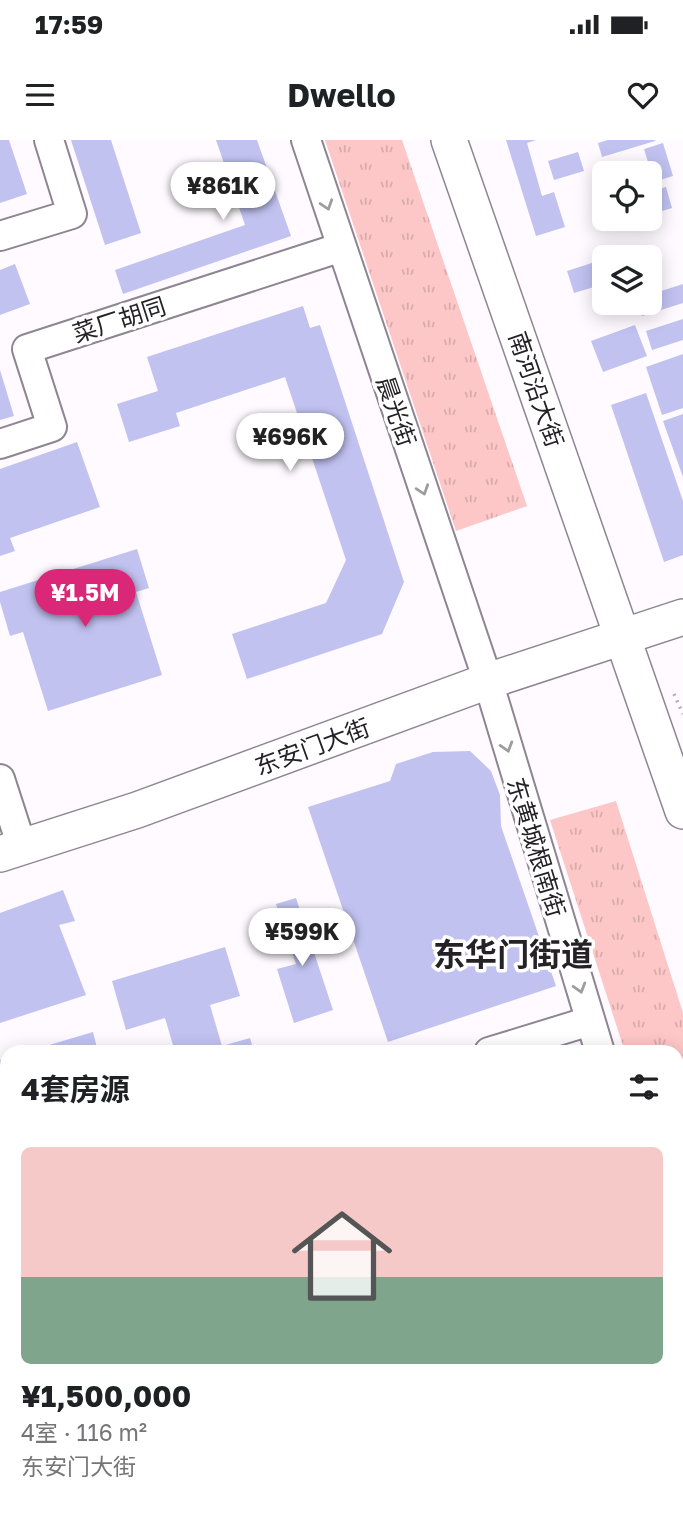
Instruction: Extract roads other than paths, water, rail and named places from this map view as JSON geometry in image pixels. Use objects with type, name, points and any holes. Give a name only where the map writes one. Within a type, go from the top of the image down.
[{"type":"main road","name":"南河沿大街","points":[[449,140],[683,811]]},
{"type":"main road","name":"东安门大街","points":[[11,851],[137,810],[488,681],[683,617]]},
{"type":"street","points":[[0,236],[72,214],[49,140]]},
{"type":"street","name":"晨光街","points":[[306,140],[488,681]]},
{"type":"street","name":"菜厂胡同","points":[[0,444],[52,427],[27,349],[342,247]]},
{"type":"street","name":"东黄城根南街","points":[[488,681],[598,1045]]},
{"type":"street","points":[[0,779],[11,851]]},
{"type":"street","points":[[512,1045],[590,1021]]},
{"type":"district","name":"东华门街道","points":[[513,954]]}]
